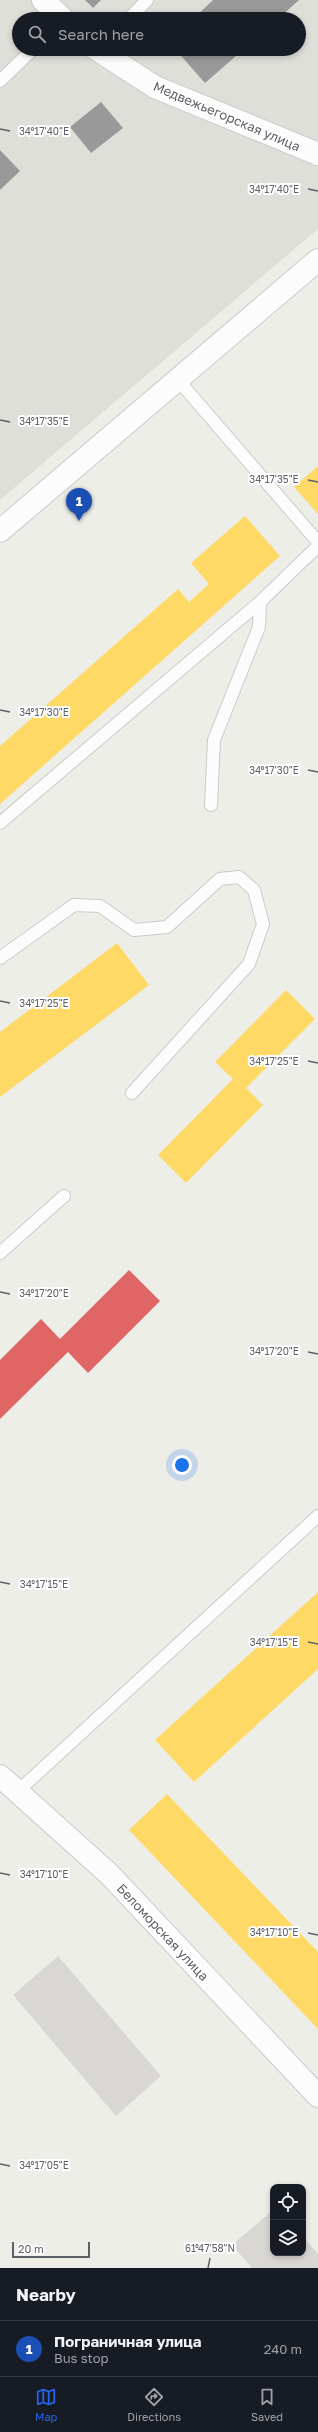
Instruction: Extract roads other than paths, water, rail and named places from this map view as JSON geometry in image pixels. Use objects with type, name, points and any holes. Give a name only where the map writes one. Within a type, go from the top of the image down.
[{"type":"street","points":[[43,0],[56,12]]},
{"type":"street","name":"Медвежьегорская улица","points":[[107,56],[155,87],[318,154]]},
{"type":"street","points":[[0,531],[318,260]]},
{"type":"street","name":"Беломорская улица","points":[[0,1776],[109,1874],[318,2096]]},
{"type":"lane","points":[[136,12],[147,0]]},
{"type":"lane","points":[[0,81],[26,56]]},
{"type":"lane","points":[[178,380],[318,542]]},
{"type":"lane","points":[[0,823],[260,602],[318,546]]},
{"type":"lane","points":[[211,805],[214,740],[259,627],[260,602]]},
{"type":"lane","points":[[0,958],[74,905],[100,906],[134,930],[167,927],[220,879],[239,876],[254,890],[263,924],[249,964],[132,1093]]},
{"type":"lane","points":[[0,1254],[64,1196]]},
{"type":"lane","points":[[17,1792],[318,1516]]},
{"type":"place","name":"Пограничная улица","points":[[79,521]]}]
